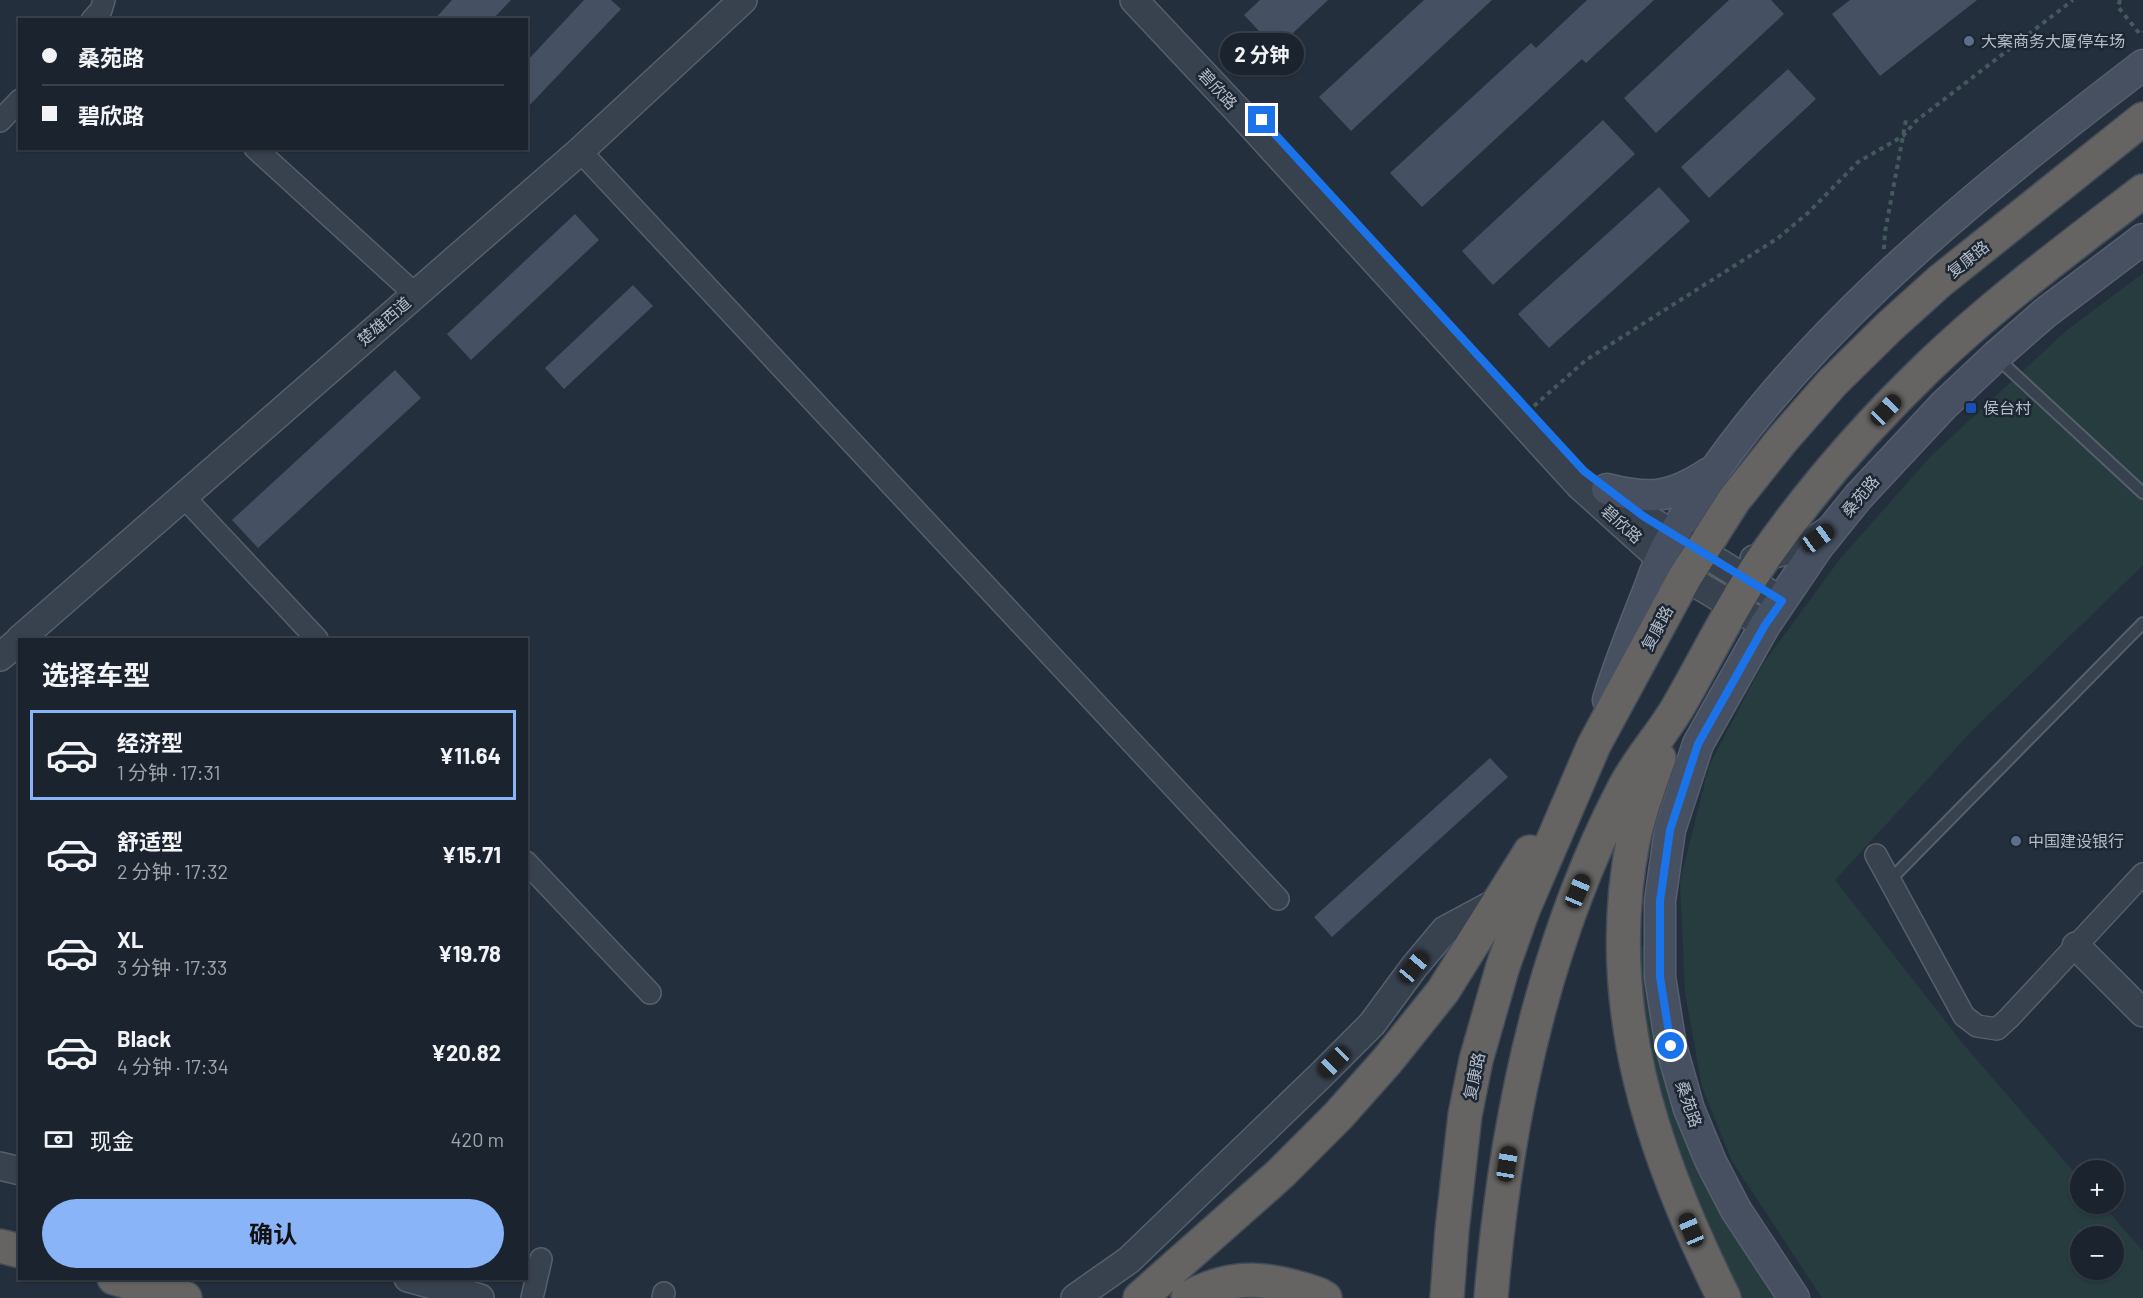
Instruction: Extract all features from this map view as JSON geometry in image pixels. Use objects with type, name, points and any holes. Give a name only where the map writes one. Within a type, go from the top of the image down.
[{"type":"highway","name":"复康路","points":[[1447,1298],[1465,1115],[1476,1060],[1503,966],[1519,921],[1594,745],[1685,556],[1832,383],[1888,327],[1940,281],[2143,119]]},
{"type":"highway","points":[[1491,1298],[1496,1234],[1514,1117],[1539,1006],[1578,891],[1624,788],[1648,748],[1676,711],[1749,582],[1834,468],[1873,423],[1926,369],[2036,274],[2143,191]]},
{"type":"highway","points":[[1676,711],[1644,798],[1633,839],[1625,915],[1625,1001],[1637,1071],[1658,1145],[1691,1230],[1724,1298]]},
{"type":"highway","points":[[1140,1298],[1248,1202],[1338,1116],[1387,1061],[1443,992],[1594,745]]},
{"type":"highway","points":[[0,1246],[18,1250]]},
{"type":"highway","points":[[121,1280],[185,1298]]},
{"type":"highway","points":[[1188,1298],[1201,1290],[1222,1283],[1248,1280],[1272,1280],[1296,1286],[1325,1298]]},
{"type":"main road","points":[[1685,556],[1692,504],[1755,418],[1802,364],[1899,266],[2029,155],[2143,65]]},
{"type":"main road","name":"桑苑路","points":[[1794,1298],[1736,1210],[1711,1162],[1689,1109],[1671,1046],[1660,977],[1660,901],[1670,830],[1698,744],[1773,613],[1817,548],[1897,453],[1944,405],[2045,313],[2143,239]]},
{"type":"main road","points":[[1607,489],[1640,495],[1672,493],[1686,488],[1717,468]]},
{"type":"main road","points":[[1676,711],[1773,613]]},
{"type":"street","name":"楚雄西道","points":[[21,638],[580,151],[744,0]]},
{"type":"street","name":"碧欣路","points":[[1134,0],[1244,116],[1579,485],[1634,536],[1749,582],[1773,613]]},
{"type":"street","name":"碧欣路","points":[[1151,0],[1584,471],[1643,516],[1685,556],[1749,582]]},
{"type":"street","points":[[0,121],[18,102]]},
{"type":"street","points":[[257,150],[415,294]]},
{"type":"street","points":[[580,151],[1278,899]]},
{"type":"street","points":[[183,496],[316,638]]},
{"type":"street","points":[[1749,582],[1837,524]]},
{"type":"street","name":"楚雄西道","points":[[0,657],[18,641]]},
{"type":"street","points":[[1876,855],[1964,1016],[1977,1026],[1997,1029],[2143,874]]},
{"type":"street","points":[[528,864],[650,993]]},
{"type":"street","points":[[1076,1298],[1128,1260],[1321,1075],[1372,1024],[1445,930],[1501,900]]},
{"type":"street","points":[[2079,943],[2143,998]]},
{"type":"street","points":[[2079,943],[2143,1013]]},
{"type":"street","points":[[0,1166],[18,1170]]},
{"type":"street","points":[[532,1298],[541,1259]]},
{"type":"street","points":[[415,1280],[480,1298]]},
{"type":"lane","points":[[1996,356],[2143,493]]},
{"type":"lane","points":[[1890,880],[2143,623]]},
{"type":"path","points":[[1529,411],[1586,360],[1778,238],[1808,213],[1858,162],[1903,136],[1916,122],[2073,0]]},
{"type":"path","points":[[2120,0],[2118,7],[2142,33]]},
{"type":"path","points":[[1884,249],[1885,232],[1906,120]]},
{"type":"green space","points":[[2143,273],[2143,565],[1971,732],[1835,880],[1964,1045],[2070,1167],[2070,1214],[2111,1214],[2121,1226],[2070,1226],[2070,1280],[2124,1280],[2124,1229],[2143,1251],[2143,1298],[1822,1298],[1732,1161],[1702,1087],[1685,992],[1680,881],[1709,766],[1762,665],[1840,559],[1931,456],[2067,330]]},
{"type":"green space","points":[[1646,946],[1699,1169],[1717,1206],[1777,1298],[1739,1298],[1677,1163],[1639,1007],[1639,947]]},
{"type":"building","points":[[452,0],[511,0],[494,18],[436,18]]},
{"type":"building","points":[[584,0],[611,0],[621,9],[528,107],[528,60]]},
{"type":"building","points":[[1260,0],[1328,0],[1276,49],[1244,15]]},
{"type":"building","points":[[1424,0],[1492,0],[1351,131],[1319,97]]},
{"type":"building","points":[[1587,0],[1654,0],[1586,63],[1582,59],[1422,207],[1390,173],[1531,43],[1536,48]]},
{"type":"building","points":[[1729,0],[1771,0],[1784,14],[1656,133],[1624,98]]},
{"type":"building","points":[[1850,0],[1977,0],[1880,76],[1832,14]]},
{"type":"building","points":[[1788,69],[1816,99],[1709,198],[1681,167]]},
{"type":"building","points":[[1603,120],[1635,154],[1493,285],[1462,251]]},
{"type":"building","points":[[1659,187],[1690,221],[1549,348],[1518,314]]},
{"type":"building","points":[[575,214],[599,240],[471,360],[447,334]]},
{"type":"building","points":[[633,285],[653,306],[564,389],[545,368]]},
{"type":"building","points":[[395,370],[421,398],[258,548],[232,520]]},
{"type":"building","points":[[1490,758],[1508,777],[1332,937],[1314,917]]},
{"type":"place","name":"大案商务大厦停车场","points":[[1969,41]]},
{"type":"place","name":"侯台村","points":[[1971,408]]},
{"type":"place","name":"中国建设银行","points":[[2016,841]]},
{"type":"route","points":[[1262,120],[1584,471],[1643,516],[1782,601],[1765,625],[1698,744],[1670,830],[1660,901],[1660,977],[1671,1046]]}]
